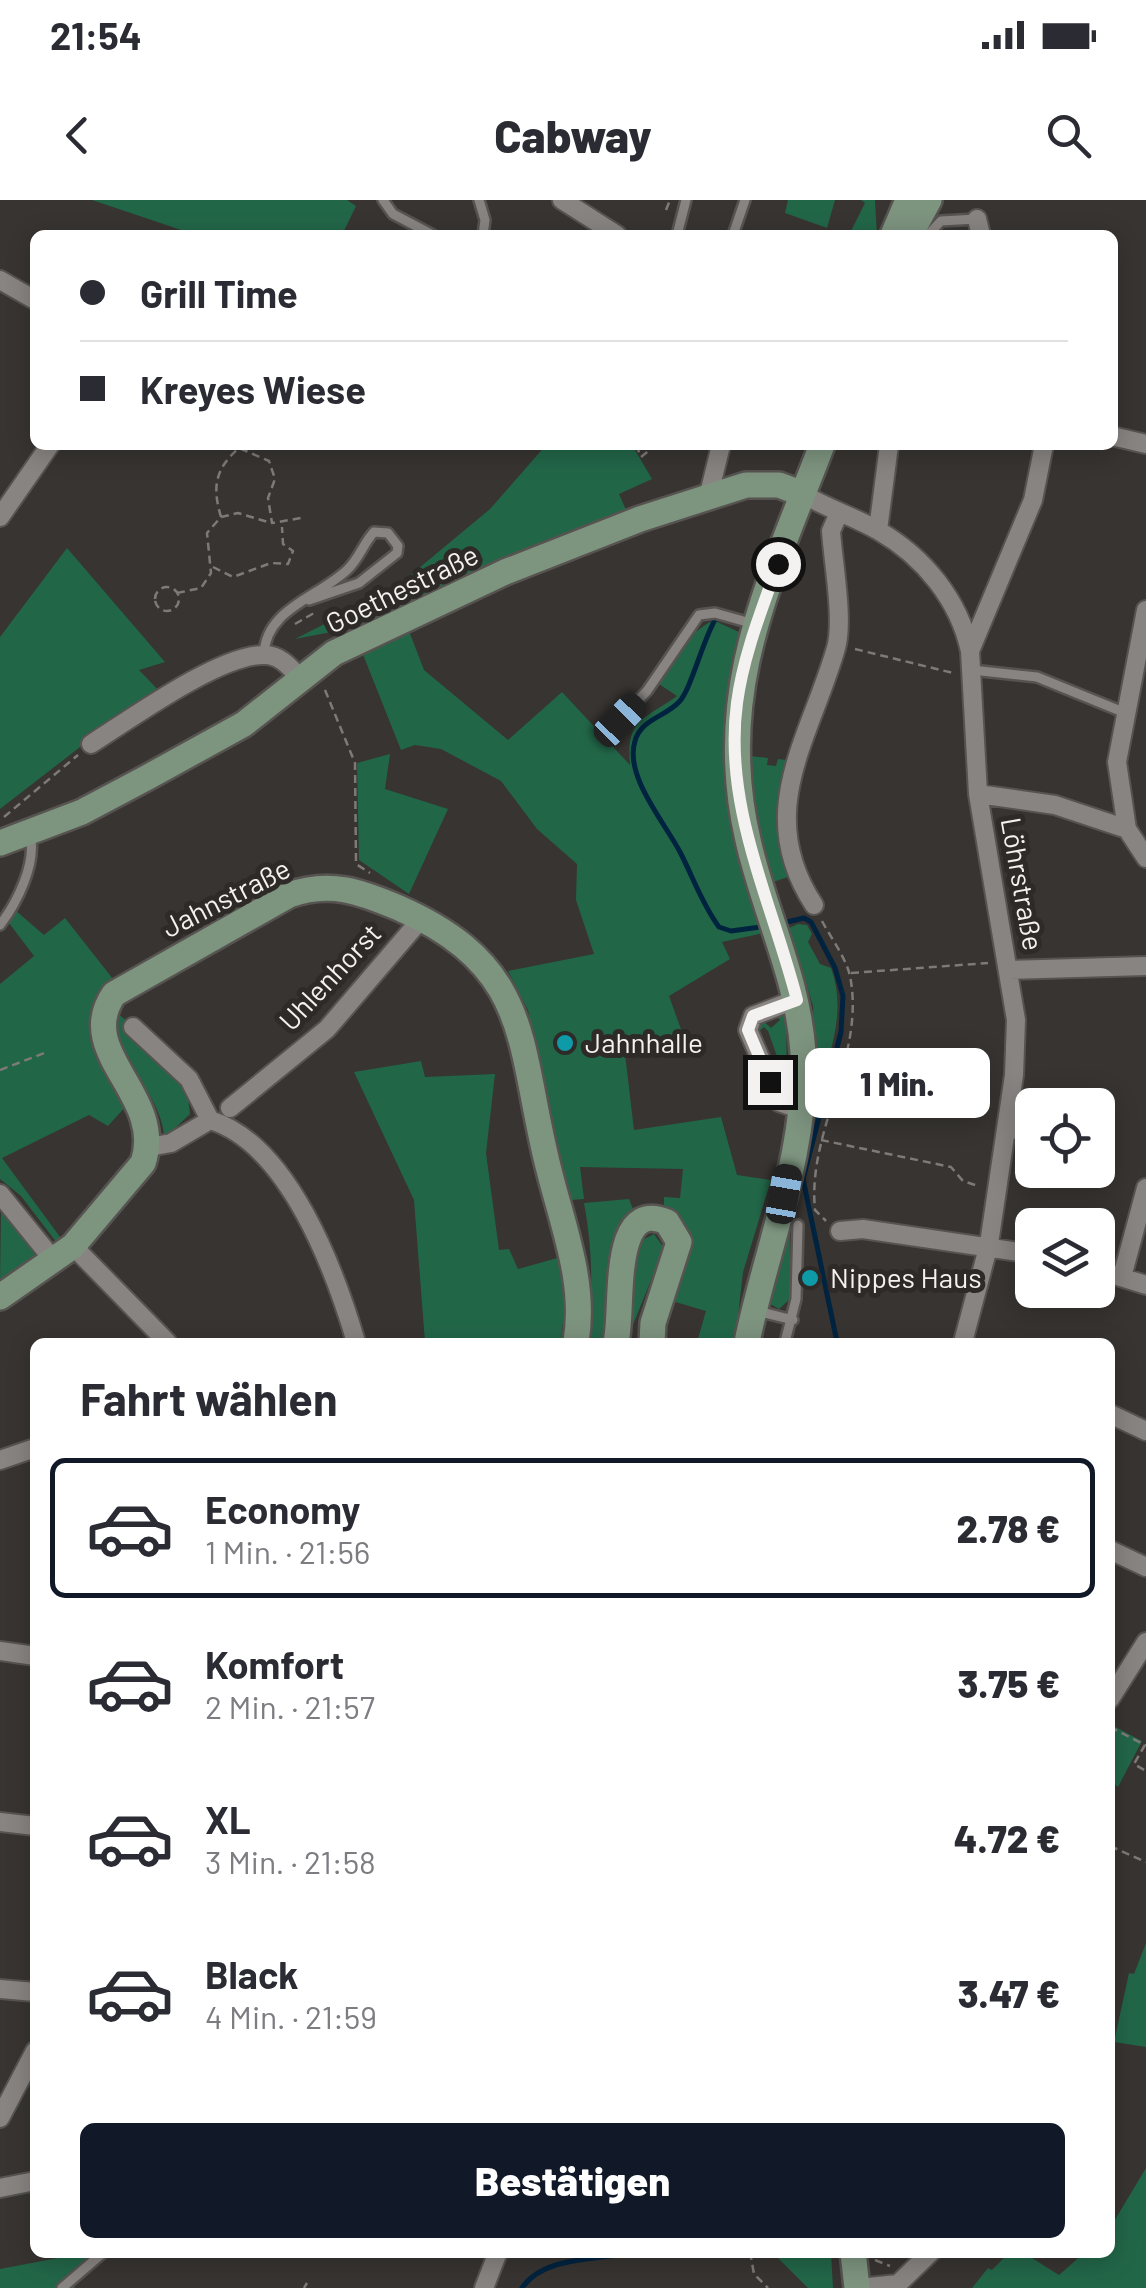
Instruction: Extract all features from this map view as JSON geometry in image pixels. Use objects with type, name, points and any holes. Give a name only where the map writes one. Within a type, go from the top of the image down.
[{"type":"street","points":[[562,200],[609,230]]},
{"type":"street","points":[[909,219],[944,200]]},
{"type":"street","points":[[0,280],[30,297]]},
{"type":"street","points":[[1118,437],[1146,444]]},
{"type":"street","points":[[0,517],[47,450]]},
{"type":"street","points":[[708,498],[721,450]]},
{"type":"street","points":[[747,1338],[784,1194],[799,1108],[803,1056],[797,1000],[748,840],[735,759],[736,704],[756,625],[820,450]]},
{"type":"street","points":[[878,530],[888,450]]},
{"type":"street","name":"Löhrstraße","points":[[964,1338],[989,1244],[1014,1075],[1016,1020],[978,794],[970,651],[1033,500],[1043,450]]},
{"type":"street","name":"Goethestraße","points":[[2,842],[30,835],[219,739],[312,680],[334,653],[470,589],[640,519],[761,482],[803,494]]},
{"type":"street","points":[[803,494],[838,515],[878,530],[942,587],[964,623],[970,651]]},
{"type":"street","points":[[814,905],[797,879],[786,802],[812,707],[837,644],[832,531],[838,515]]},
{"type":"street","points":[[1146,610],[1116,762],[1128,828],[1146,858]]},
{"type":"street","points":[[91,744],[183,685],[264,654],[280,658],[312,680]]},
{"type":"street","points":[[978,794],[1026,798],[1128,828]]},
{"type":"street","name":"Jahnstraße","points":[[149,1147],[146,1118],[117,1070],[105,1040],[105,1014],[114,994],[252,913],[305,890],[340,887],[422,918],[489,968],[518,1022],[548,1170],[573,1259],[580,1323],[577,1338]]},
{"type":"street","name":"Uhlenhorst","points":[[230,1108],[326,1029],[422,918]]},
{"type":"street","points":[[1009,966],[1146,966]]},
{"type":"street","points":[[797,1000],[753,1016],[748,1030],[779,1102],[799,1108]]},
{"type":"street","points":[[133,1027],[189,1079],[210,1120],[250,1144],[302,1210],[325,1252],[355,1338]]},
{"type":"street","points":[[0,1297],[64,1254],[136,1176],[149,1147],[171,1143],[210,1120]]},
{"type":"street","points":[[1122,1277],[1132,1254],[1146,1188]]},
{"type":"street","points":[[0,1194],[162,1338]]},
{"type":"street","points":[[616,1338],[626,1236],[637,1222],[650,1218],[667,1222],[679,1242],[652,1338]]},
{"type":"street","points":[[840,1230],[863,1229],[1015,1250]]},
{"type":"street","points":[[1115,1275],[1146,1285]]},
{"type":"street","points":[[1115,1416],[1146,1431]]},
{"type":"street","points":[[0,1460],[30,1450]]},
{"type":"street","points":[[1115,1552],[1146,1568]]},
{"type":"street","points":[[1115,1691],[1146,1642]]},
{"type":"street","points":[[0,1651],[30,1655]]},
{"type":"street","points":[[0,1822],[30,1825]]},
{"type":"street","points":[[0,1989],[30,1992]]},
{"type":"street","points":[[0,2118],[30,2061]]},
{"type":"street","points":[[0,2188],[30,2182]]},
{"type":"street","points":[[484,2288],[496,2258]]},
{"type":"street","points":[[854,2258],[858,2288],[898,2284],[925,2258]]},
{"type":"lane","points":[[383,200],[393,214],[423,230]]},
{"type":"lane","points":[[479,200],[482,230]]},
{"type":"lane","points":[[678,230],[686,200]]},
{"type":"lane","points":[[736,230],[745,200]]},
{"type":"lane","points":[[909,219],[979,227]]},
{"type":"lane","points":[[264,654],[265,634],[276,618],[376,573],[396,552],[394,538],[388,532],[374,532],[349,568],[309,600]]},
{"type":"lane","points":[[620,720],[647,691],[699,615],[715,613],[756,625]]},
{"type":"lane","points":[[970,671],[982,668],[1037,678],[1124,712]]},
{"type":"lane","points":[[0,924],[27,870],[33,846],[30,835]]},
{"type":"lane","points":[[1006,1133],[1015,1134]]},
{"type":"lane","points":[[786,1338],[793,1320],[798,1226]]},
{"type":"lane","points":[[754,1310],[793,1320]]},
{"type":"lane","points":[[62,2288],[97,2258]]},
{"type":"path","points":[[666,210],[670,200]]},
{"type":"path","points":[[221,517],[214,485],[218,472],[238,450]]},
{"type":"path","points":[[247,450],[269,461],[275,479],[268,498],[272,523]]},
{"type":"path","points":[[177,593],[178,600],[172,609],[164,610],[156,603],[160,589],[168,587],[177,593],[201,588],[212,566],[207,533],[221,517],[238,513],[280,525],[301,518]]},
{"type":"path","points":[[212,566],[232,577],[271,563],[288,564],[294,558],[293,550],[283,544],[280,525]]},
{"type":"path","points":[[284,633],[325,608]]},
{"type":"path","points":[[837,644],[933,665],[948,674],[970,671]]},
{"type":"path","points":[[312,680],[355,763],[356,864]]},
{"type":"path","points":[[2,842],[1,822],[7,811],[91,744]]},
{"type":"path","points":[[814,905],[850,973],[850,1041],[820,1140],[815,1210],[840,1230]]},
{"type":"path","points":[[850,973],[1009,966]]},
{"type":"path","points":[[0,1070],[47,1052]]},
{"type":"path","points":[[820,1140],[951,1167],[963,1181],[996,1192]]},
{"type":"path","points":[[1115,1729],[1146,1745],[1134,1764],[1146,1771]]},
{"type":"path","points":[[1115,1848],[1146,1862]]},
{"type":"path","points":[[751,2258],[754,2274],[768,2288]]},
{"type":"path","points":[[877,2258],[884,2266],[897,2264]]},
{"type":"green space","points":[[92,200],[347,200],[356,206],[344,230],[181,230]]},
{"type":"green space","points":[[788,200],[835,200],[827,228],[785,213]]},
{"type":"green space","points":[[861,200],[875,200],[877,230],[852,230],[865,203]]},
{"type":"green space","points":[[542,450],[635,450],[652,479],[619,494],[627,512],[347,629],[295,639],[395,588],[490,509]]},
{"type":"green space","points":[[67,548],[165,662],[139,670],[161,693],[93,737],[0,809],[0,637]]},
{"type":"green space","points":[[713,620],[741,633],[727,712],[727,785],[740,857],[764,933],[722,942],[730,959],[669,996],[682,1032],[625,1054],[634,1130],[721,1117],[737,1175],[771,1180],[743,1272],[735,1338],[698,1338],[706,1311],[672,1301],[687,1261],[689,1237],[677,1215],[664,1205],[664,1197],[680,1198],[683,1169],[580,1167],[584,1199],[571,1200],[565,1186],[528,1010],[508,971],[594,954],[576,900],[577,864],[537,829],[501,781],[441,749],[415,745],[401,750],[362,652],[409,631],[424,670],[508,740],[562,692],[630,765],[634,730],[677,696],[659,684],[681,648]]},
{"type":"green space","points":[[390,754],[385,789],[448,809],[409,894],[359,860],[357,763]]},
{"type":"green space","points":[[749,756],[768,758],[767,765],[776,766],[778,759],[787,760],[781,803],[788,877],[773,882],[761,844]]},
{"type":"green space","points":[[15,910],[44,935],[65,918],[113,979],[94,1010],[93,1025],[101,1058],[127,1105],[108,1126],[89,1115],[2,1158],[63,1241],[57,1243],[21,1196],[0,1179],[0,984],[34,956],[9,923]]},
{"type":"green space","points":[[807,925],[812,934],[808,942],[820,964],[831,968],[836,985],[834,1036],[815,1102],[813,1006],[789,928]]},
{"type":"green space","points":[[786,1009],[787,1088],[776,1081],[783,1073],[768,1031],[764,1027],[756,1034],[760,1018],[771,1028],[780,1020],[773,1012]]},
{"type":"green space","points":[[118,1014],[126,1020],[125,1032],[187,1091],[190,1114],[170,1133],[164,1134],[154,1103],[122,1046]]},
{"type":"green space","points":[[421,1061],[425,1077],[495,1074],[486,1153],[499,1250],[509,1249],[518,1269],[561,1257],[566,1294],[561,1338],[425,1338],[414,1200],[354,1072]]},
{"type":"green space","points":[[629,1199],[633,1209],[616,1231],[603,1338],[587,1338],[591,1272],[584,1203]]},
{"type":"green space","points":[[1,1209],[36,1256],[34,1265],[0,1286]]},
{"type":"green space","points":[[790,1218],[790,1299],[779,1309],[770,1304]]},
{"type":"green space","points":[[654,1234],[664,1248],[626,1338],[637,1251],[640,1241]]},
{"type":"green space","points":[[1115,1727],[1142,1741],[1118,1787],[1115,1785]]},
{"type":"green space","points":[[1146,1943],[1146,2047],[1115,2042],[1129,1973],[1134,1974]]},
{"type":"green space","points":[[1146,2168],[1146,2288],[972,2288],[988,2268],[992,2270],[1004,2258],[1032,2258],[1059,2275],[1078,2258],[1115,2258],[1115,2220]]},
{"type":"green space","points":[[58,2258],[93,2258],[68,2280],[75,2288],[0,2288],[0,2269]]},
{"type":"green space","points":[[778,2258],[831,2258],[833,2288],[808,2288]]},
{"type":"waterway","points":[[716,618],[684,696],[638,734],[633,755],[635,769],[719,927],[731,931],[767,926]]},
{"type":"waterway","points":[[783,923],[804,918],[811,922],[835,968],[843,996],[841,1032],[803,1179],[836,1338]]},
{"type":"waterway","points":[[522,2288],[532,2277],[558,2264],[593,2258]]},
{"type":"place","name":"Jahnhalle","points":[[565,1043]]},
{"type":"place","name":"Nippes Haus","points":[[810,1278]]},
{"type":"route","points":[[770,1082],[748,1030],[753,1016],[797,1000],[748,840],[738,788],[735,731],[741,679],[778,564]]}]
